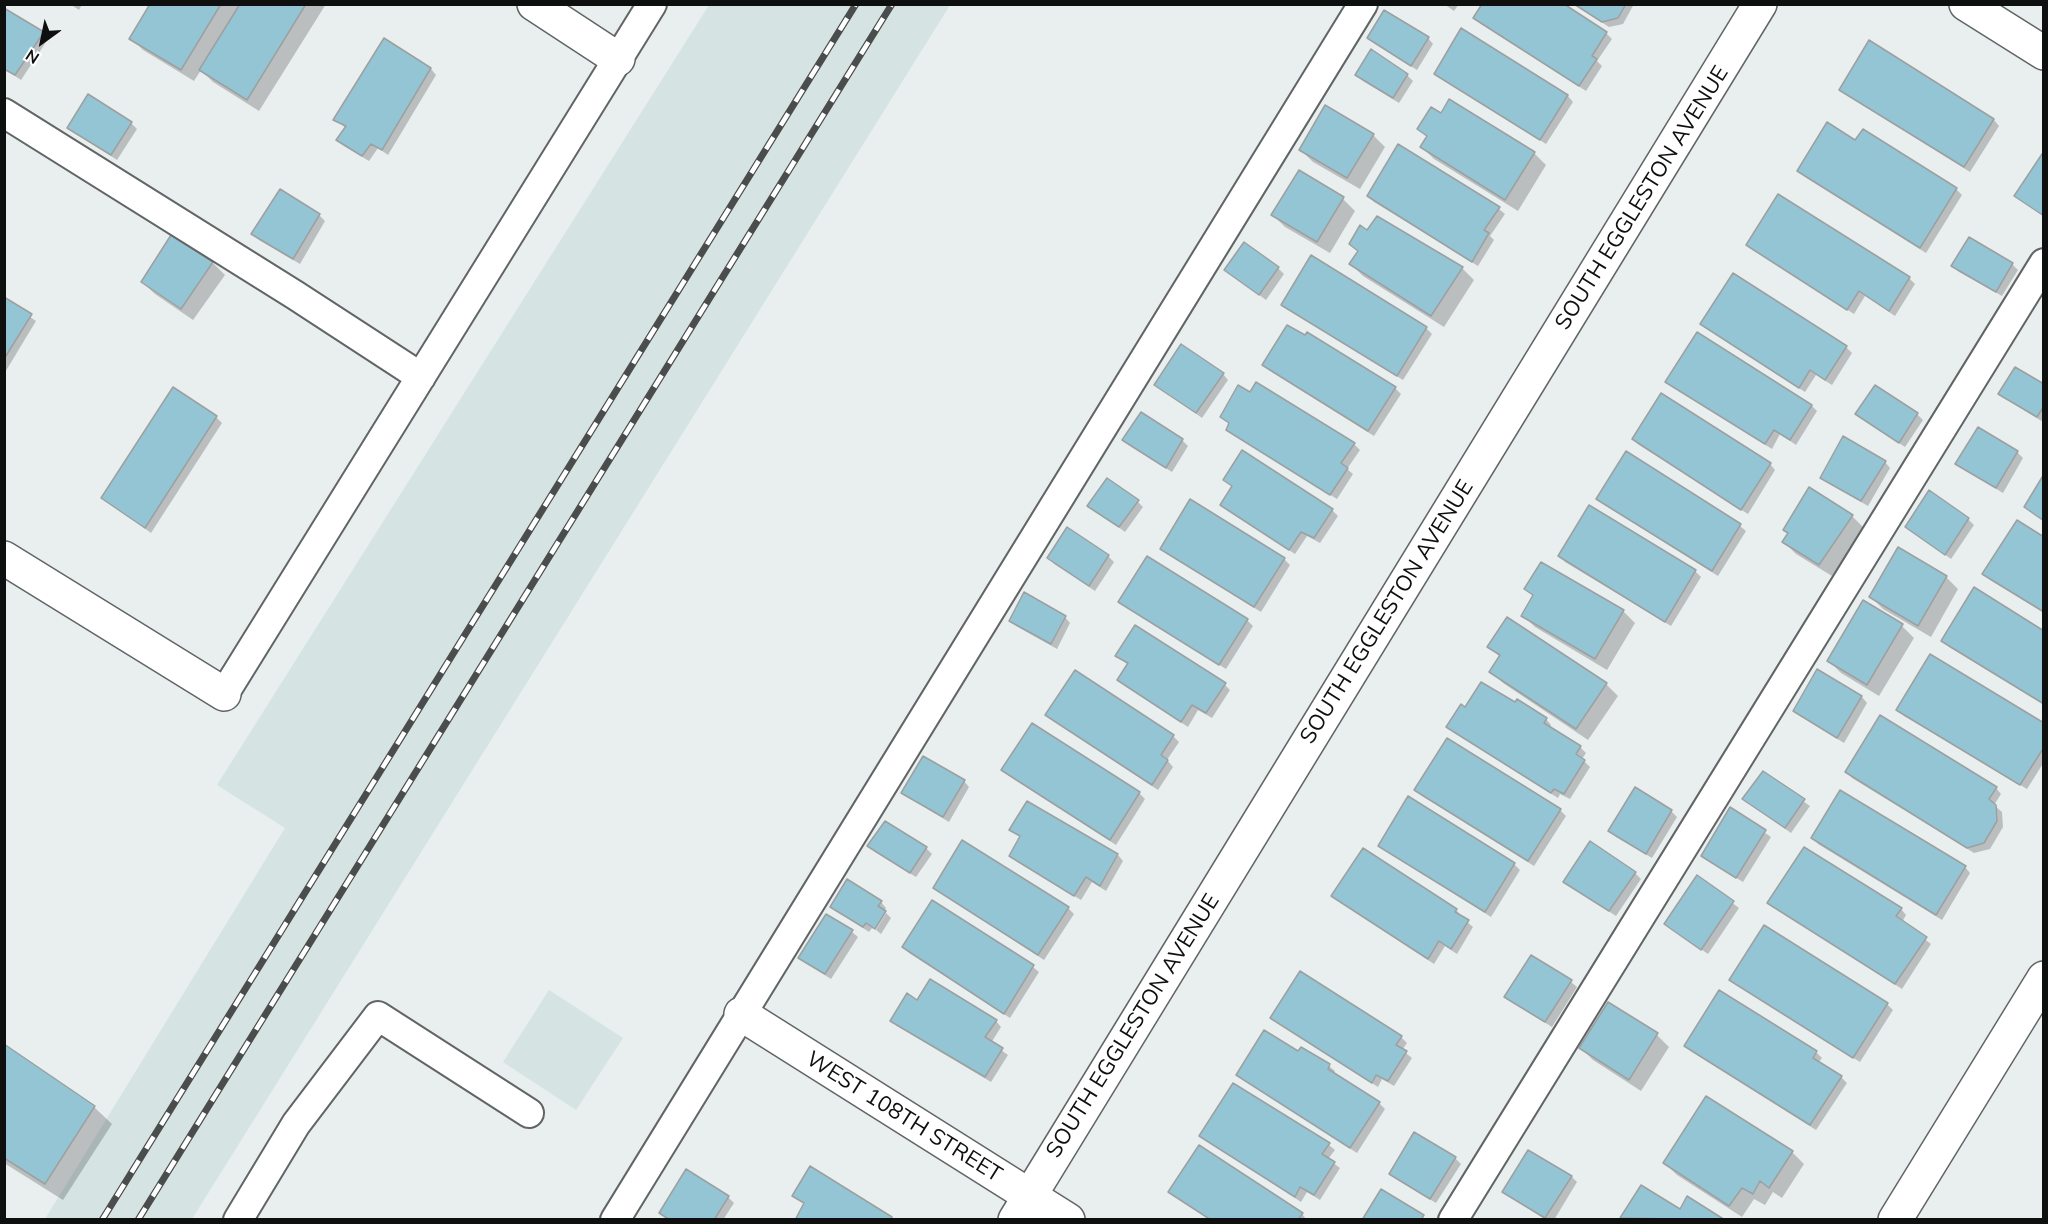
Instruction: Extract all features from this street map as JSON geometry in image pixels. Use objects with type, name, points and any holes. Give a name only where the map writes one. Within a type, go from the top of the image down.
[{"type":"street","points":[[534,4],[618,59]]},
{"type":"street","name":"SOUTH EGGLESTON AVENUE","points":[[1022,1207],[1760,4]]},
{"type":"street","points":[[1966,4],[2043,53]]},
{"type":"street","points":[[4,558],[224,694]]},
{"type":"street","points":[[1895,1220],[2043,978]]},
{"type":"street","name":"WEST 108TH STREET","points":[[741,1014],[1022,1207],[1068,1220]]},
{"type":"lane","points":[[224,694],[652,4]]},
{"type":"lane","points":[[615,1220],[1363,4]]},
{"type":"lane","points":[[4,113],[421,377]]},
{"type":"lane","points":[[1453,1220],[2043,263]]},
{"type":"lane","points":[[238,1220],[296,1124],[378,1016],[529,1113]]},
{"type":"shaded area","points":[[709,5],[950,5],[192,1219],[45,1219],[285,828],[217,785]]},
{"type":"shaded area","points":[[549,990],[623,1038],[576,1110],[503,1062]]},
{"type":"building","points":[[150,4],[221,4],[181,70],[129,39]]},
{"type":"building","points":[[240,4],[306,4],[247,100],[199,70]]},
{"type":"building","points":[[1482,4],[1564,4],[1607,32],[1592,56],[1597,59],[1579,86],[1473,18]]},
{"type":"building","points":[[1574,4],[1626,4],[1618,18],[1602,22]]},
{"type":"building","points":[[4,8],[44,32],[15,75],[4,69]]},
{"type":"building","points":[[1384,10],[1429,37],[1411,66],[1367,38]]},
{"type":"building","points":[[1461,28],[1568,95],[1540,140],[1434,74]]},
{"type":"building","points":[[384,38],[431,68],[382,150],[371,144],[362,156],[336,140],[346,126],[333,120]]},
{"type":"building","points":[[1869,40],[1994,119],[1964,167],[1839,90]]},
{"type":"building","points":[[1371,49],[1408,74],[1393,98],[1355,75]]},
{"type":"building","points":[[88,94],[132,122],[111,155],[67,128]]},
{"type":"building","points":[[1449,99],[1535,152],[1505,200],[1420,147],[1427,136],[1417,129],[1431,107],[1441,113]]},
{"type":"building","points":[[1325,105],[1374,134],[1347,178],[1299,150]]},
{"type":"building","points":[[1827,122],[1855,140],[1863,129],[1957,188],[1920,248],[1797,171]]},
{"type":"building","points":[[1398,144],[1500,207],[1484,230],[1489,233],[1472,262],[1367,196]]},
{"type":"building","points":[[2044,154],[2044,216],[2014,196]]},
{"type":"building","points":[[1299,170],[1344,197],[1317,242],[1271,215]]},
{"type":"building","points":[[280,189],[320,214],[293,259],[251,234]]},
{"type":"building","points":[[1778,194],[1910,277],[1889,311],[1859,291],[1847,310],[1746,245]]},
{"type":"building","points":[[1377,216],[1463,267],[1431,316],[1349,264],[1358,251],[1349,244],[1360,225],[1367,230]]},
{"type":"building","points":[[171,235],[213,262],[181,309],[141,282]]},
{"type":"building","points":[[1969,237],[2013,263],[1996,292],[1951,266]]},
{"type":"building","points":[[1244,242],[1279,267],[1259,295],[1224,270]]},
{"type":"building","points":[[1311,255],[1427,327],[1397,376],[1281,305]]},
{"type":"building","points":[[1733,273],[1847,346],[1825,380],[1810,370],[1799,388],[1700,324]]},
{"type":"building","points":[[4,297],[32,314],[4,359]]},
{"type":"building","points":[[1287,325],[1305,335],[1307,332],[1396,387],[1368,431],[1262,365]]},
{"type":"building","points":[[1697,332],[1812,405],[1790,440],[1774,430],[1765,444],[1665,382]]},
{"type":"building","points":[[1181,344],[1224,373],[1196,413],[1154,385]]},
{"type":"building","points":[[2015,367],[2044,384],[2044,406],[2037,417],[1998,394]]},
{"type":"building","points":[[1256,382],[1355,443],[1341,463],[1348,468],[1330,495],[1226,430],[1229,423],[1220,417],[1238,385],[1250,392]]},
{"type":"building","points":[[1875,385],[1918,413],[1899,443],[1855,414]]},
{"type":"building","points":[[173,387],[217,416],[145,528],[101,498]]},
{"type":"building","points":[[1661,393],[1771,463],[1741,510],[1632,439]]},
{"type":"building","points":[[1141,412],[1183,439],[1166,468],[1122,440]]},
{"type":"building","points":[[1978,427],[2018,451],[1996,488],[1955,464]]},
{"type":"building","points":[[1843,436],[1886,461],[1861,501],[1820,478]]},
{"type":"building","points":[[1242,450],[1333,509],[1314,538],[1301,532],[1289,550],[1220,505],[1232,486],[1223,480]]},
{"type":"building","points":[[1626,451],[1741,524],[1712,571],[1596,499]]},
{"type":"building","points":[[2044,474],[2044,521],[2024,507]]},
{"type":"building","points":[[1107,478],[1139,500],[1119,527],[1087,506]]},
{"type":"building","points":[[1809,487],[1853,515],[1819,565],[1782,542],[1788,533],[1783,530]]},
{"type":"building","points":[[1929,490],[1969,518],[1945,555],[1905,527]]},
{"type":"building","points":[[1190,499],[1285,558],[1254,607],[1160,549]]},
{"type":"building","points":[[1589,505],[1696,570],[1665,622],[1558,556]]},
{"type":"building","points":[[2017,520],[2044,537],[2044,612],[1982,574]]},
{"type":"building","points":[[1067,527],[1109,555],[1089,586],[1047,558]]},
{"type":"building","points":[[1898,547],[1947,576],[1918,626],[1869,597]]},
{"type":"building","points":[[1147,556],[1248,619],[1219,665],[1118,602]]},
{"type":"building","points":[[1541,562],[1624,610],[1595,659],[1521,616],[1533,595],[1524,589]]},
{"type":"building","points":[[1974,587],[2044,631],[2044,704],[1941,641]]},
{"type":"building","points":[[1024,592],[1066,616],[1051,644],[1009,621]]},
{"type":"building","points":[[1863,600],[1903,624],[1867,685],[1827,661]]},
{"type":"building","points":[[1507,617],[1607,683],[1576,729],[1489,672],[1500,655],[1487,647]]},
{"type":"building","points":[[1135,625],[1226,683],[1206,713],[1192,705],[1181,722],[1117,680],[1128,663],[1115,656]]},
{"type":"building","points":[[1930,654],[2044,723],[2044,747],[2020,785],[1896,710]]},
{"type":"building","points":[[1817,669],[1862,696],[1837,738],[1793,711]]},
{"type":"building","points":[[1075,670],[1174,735],[1161,755],[1168,760],[1152,785],[1045,715]]},
{"type":"building","points":[[1481,682],[1515,702],[1517,699],[1547,718],[1544,723],[1581,746],[1576,754],[1585,760],[1564,794],[1554,789],[1551,793],[1446,727],[1461,704],[1465,707]]},
{"type":"building","points":[[1880,715],[1997,787],[1989,799],[1996,805],[1997,821],[1984,843],[1967,848],[1845,772]]},
{"type":"building","points":[[1032,723],[1140,792],[1110,840],[1001,770]]},
{"type":"building","points":[[1447,738],[1561,809],[1528,861],[1414,790]]},
{"type":"building","points":[[923,756],[965,780],[943,817],[901,793]]},
{"type":"building","points":[[1763,771],[1805,799],[1785,828],[1742,799]]},
{"type":"building","points":[[1635,787],[1672,810],[1646,854],[1608,831]]},
{"type":"building","points":[[1840,790],[1966,866],[1936,915],[1811,838]]},
{"type":"building","points":[[1408,796],[1515,863],[1485,912],[1378,846]]},
{"type":"building","points":[[1027,801],[1118,854],[1100,886],[1086,877],[1074,896],[1009,856],[1020,836],[1009,830]]},
{"type":"building","points":[[1730,807],[1766,830],[1736,878],[1701,856]]},
{"type":"building","points":[[885,821],[927,847],[910,873],[867,846]]},
{"type":"building","points":[[962,840],[1069,907],[1038,955],[933,888]]},
{"type":"building","points":[[1590,841],[1636,872],[1609,911],[1563,882]]},
{"type":"building","points":[[1804,847],[1902,908],[1896,916],[1927,937],[1895,984],[1767,903]]},
{"type":"building","points":[[1363,848],[1457,909],[1455,912],[1469,920],[1451,949],[1439,941],[1428,959],[1331,896]]},
{"type":"building","points":[[1697,875],[1734,901],[1701,950],[1664,924]]},
{"type":"building","points":[[847,879],[882,901],[878,906],[886,911],[875,929],[866,923],[863,927],[830,907]]},
{"type":"building","points":[[932,900],[1034,965],[1004,1014],[902,947]]},
{"type":"building","points":[[826,914],[853,930],[825,974],[798,958]]},
{"type":"building","points":[[1764,925],[1888,1003],[1853,1058],[1729,980]]},
{"type":"building","points":[[1531,955],[1572,980],[1545,1022],[1504,997]]},
{"type":"building","points":[[1300,971],[1402,1036],[1396,1045],[1407,1051],[1388,1081],[1376,1075],[1372,1083],[1270,1018]]},
{"type":"building","points":[[930,979],[997,1020],[985,1037],[1003,1048],[985,1077],[890,1021],[907,993],[917,1000]]},
{"type":"building","points":[[1719,990],[1817,1051],[1813,1058],[1842,1076],[1810,1125],[1684,1046]]},
{"type":"building","points":[[1608,1002],[1658,1033],[1629,1080],[1579,1048]]},
{"type":"building","points":[[1264,1030],[1298,1051],[1301,1047],[1330,1064],[1328,1069],[1380,1102],[1350,1148],[1236,1075]]},
{"type":"building","points":[[4,1044],[95,1106],[45,1184],[4,1158]]},
{"type":"building","points":[[1233,1083],[1330,1143],[1322,1154],[1335,1162],[1314,1195],[1300,1187],[1295,1197],[1199,1136]]},
{"type":"building","points":[[1706,1096],[1793,1151],[1769,1188],[1760,1181],[1753,1194],[1742,1188],[1729,1206],[1663,1163]]},
{"type":"building","points":[[1414,1132],[1456,1157],[1430,1199],[1389,1174]]},
{"type":"building","points":[[1199,1145],[1303,1213],[1298,1220],[1211,1220],[1168,1192]]},
{"type":"building","points":[[1528,1150],[1572,1176],[1545,1218],[1502,1192]]},
{"type":"building","points":[[810,1166],[892,1217],[891,1220],[795,1220],[804,1203],[792,1196]]},
{"type":"building","points":[[686,1169],[729,1196],[714,1220],[670,1220],[659,1213]]},
{"type":"building","points":[[1641,1185],[1680,1209],[1687,1196],[1725,1220],[1620,1218]]},
{"type":"building","points":[[1381,1189],[1424,1215],[1421,1220],[1362,1220]]},
{"type":"railway","points":[[102,1220],[856,4]]},
{"type":"railway","points":[[138,1220],[892,4]]}]
